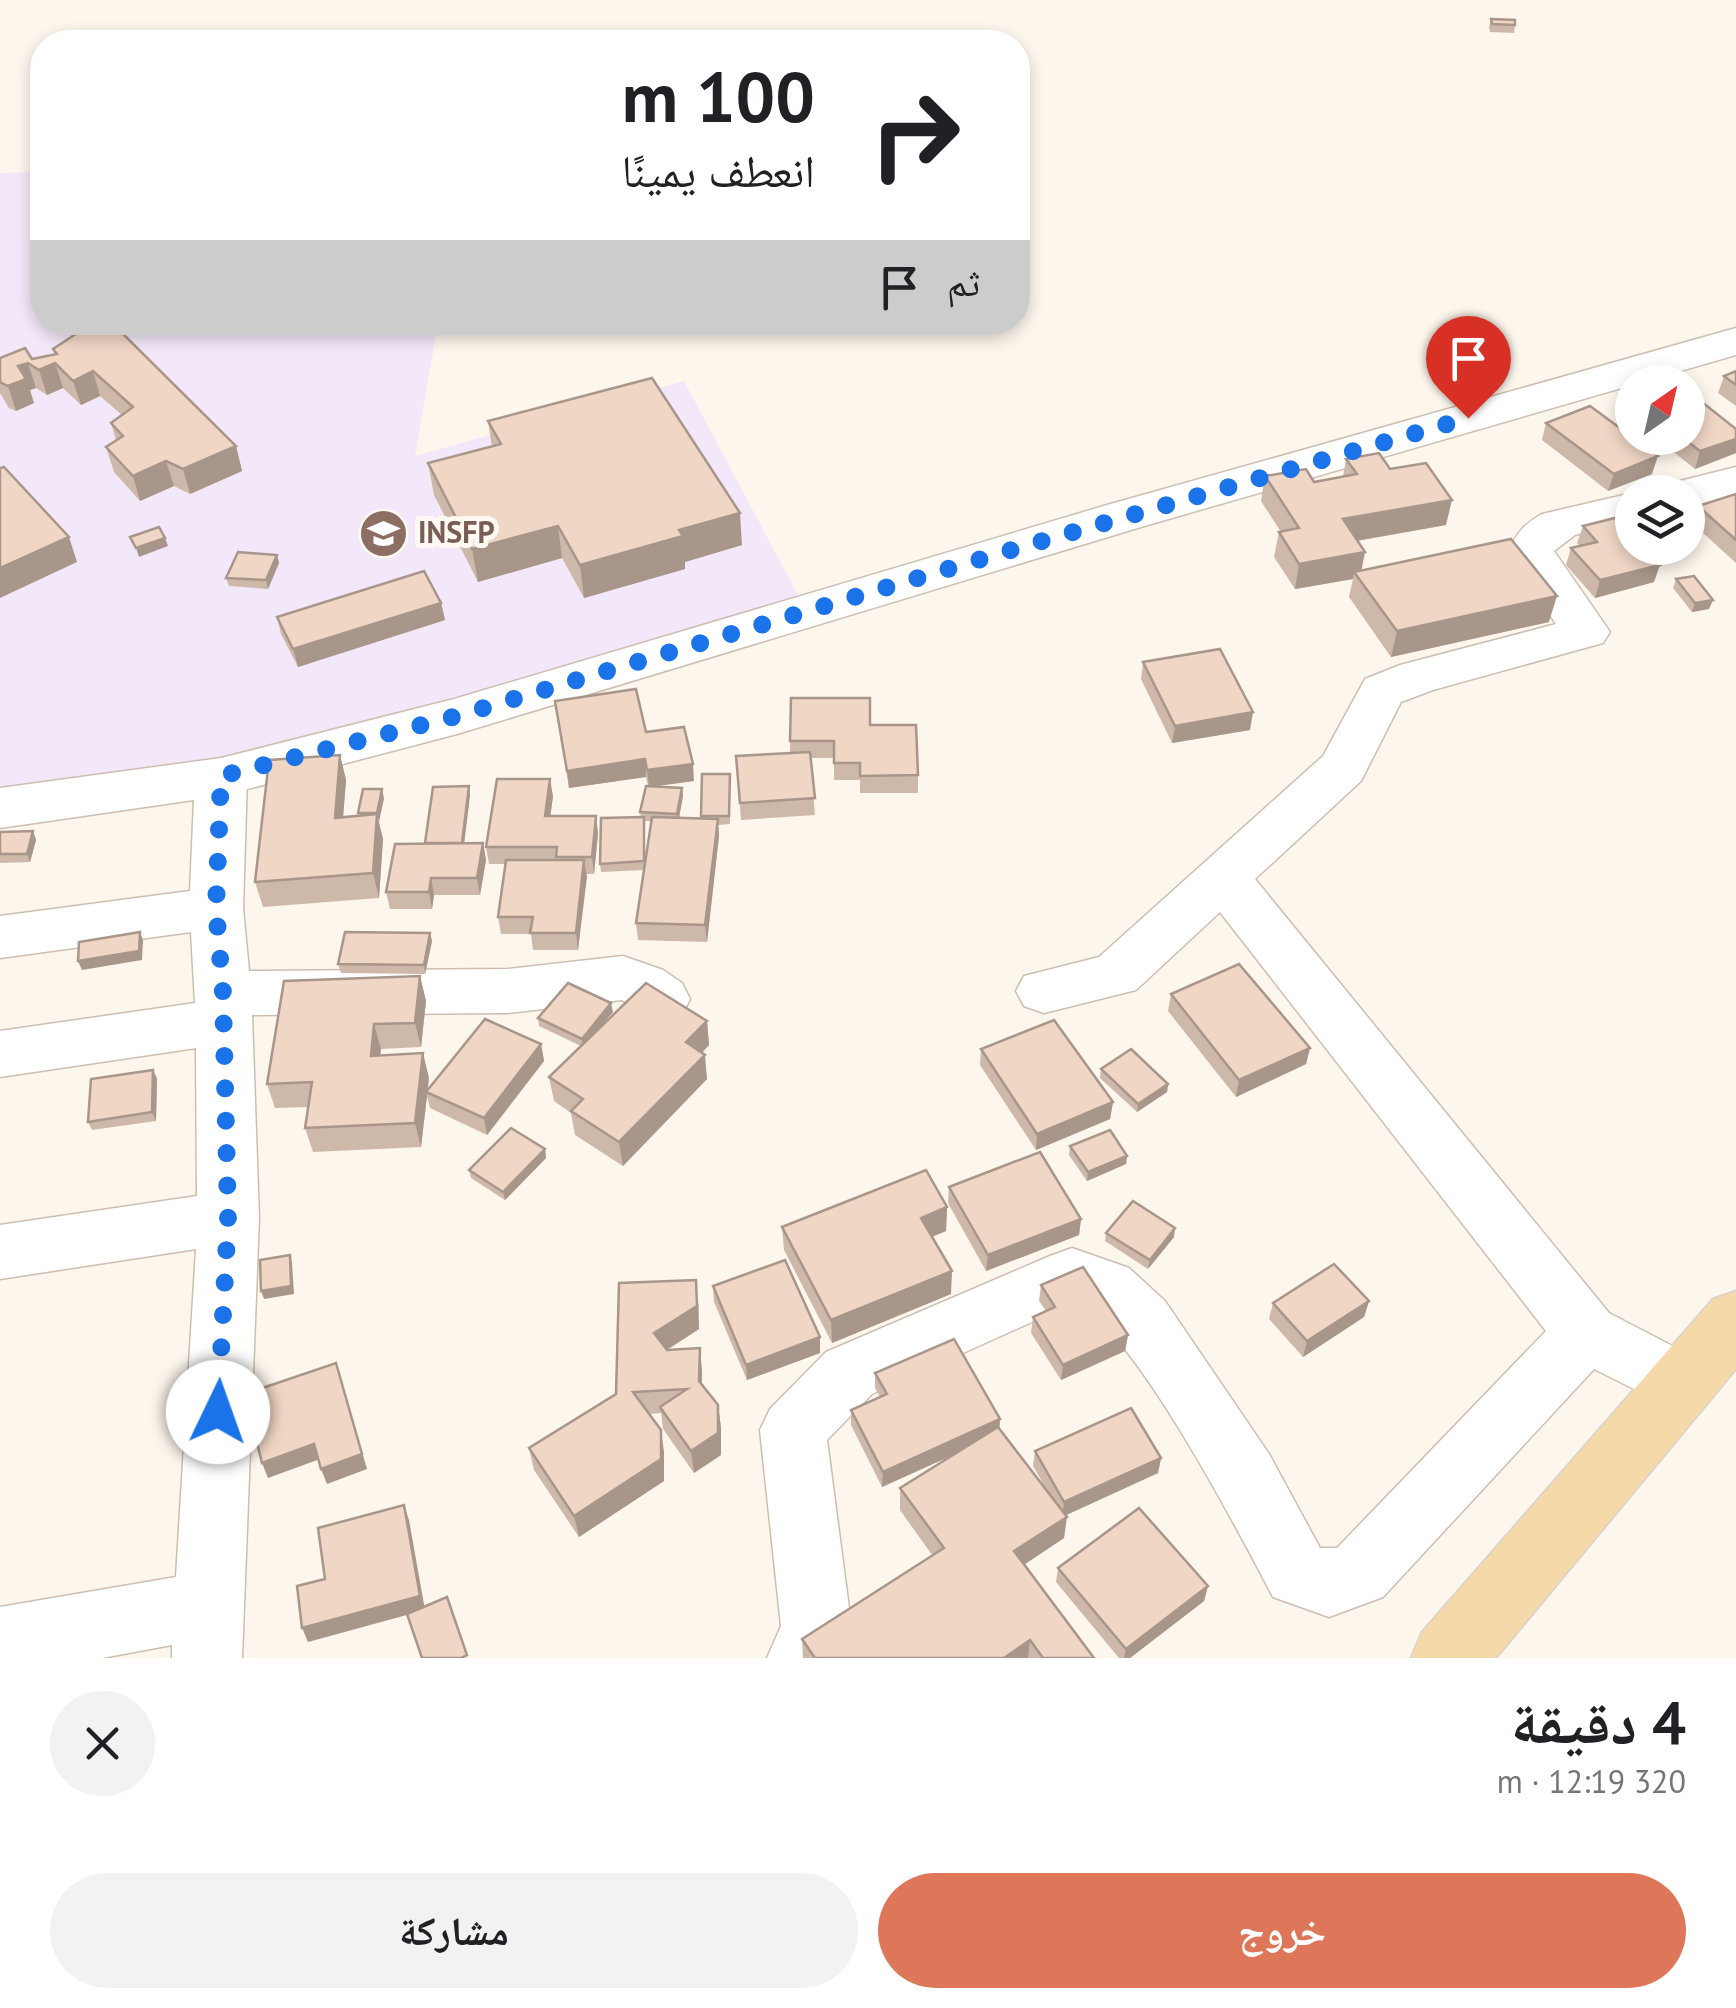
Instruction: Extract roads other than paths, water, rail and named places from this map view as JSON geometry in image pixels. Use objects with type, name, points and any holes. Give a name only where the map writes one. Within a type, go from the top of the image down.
[{"type":"main road","points":[[1448,1658],[1736,1320]]},
{"type":"street","points":[[0,808],[221,776],[457,716],[1124,516],[1736,341]]},
{"type":"street","points":[[1705,489],[1736,481]]},
{"type":"street","points":[[1044,991],[1116,976],[1343,768],[1382,691],[1417,677],[1586,632],[1531,552],[1534,541],[1548,529],[1615,511]]},
{"type":"street","points":[[0,1642],[208,1632],[228,1218],[216,908],[221,776]]},
{"type":"street","points":[[1224,876],[1586,1333],[1682,1384]]},
{"type":"street","points":[[0,937],[216,908]]},
{"type":"street","points":[[0,1054],[222,1007],[508,991],[623,978],[643,985],[662,999]]},
{"type":"street","points":[[0,1252],[228,1218]]},
{"type":"street","points":[[802,1658],[817,1631],[793,1430],[849,1373],[1072,1275],[1108,1288],[1142,1321],[1245,1476],[1297,1574],[1330,1584],[1359,1574],[1586,1333]]},
{"type":"place","name":"INSFP","points":[[383,533]]}]
